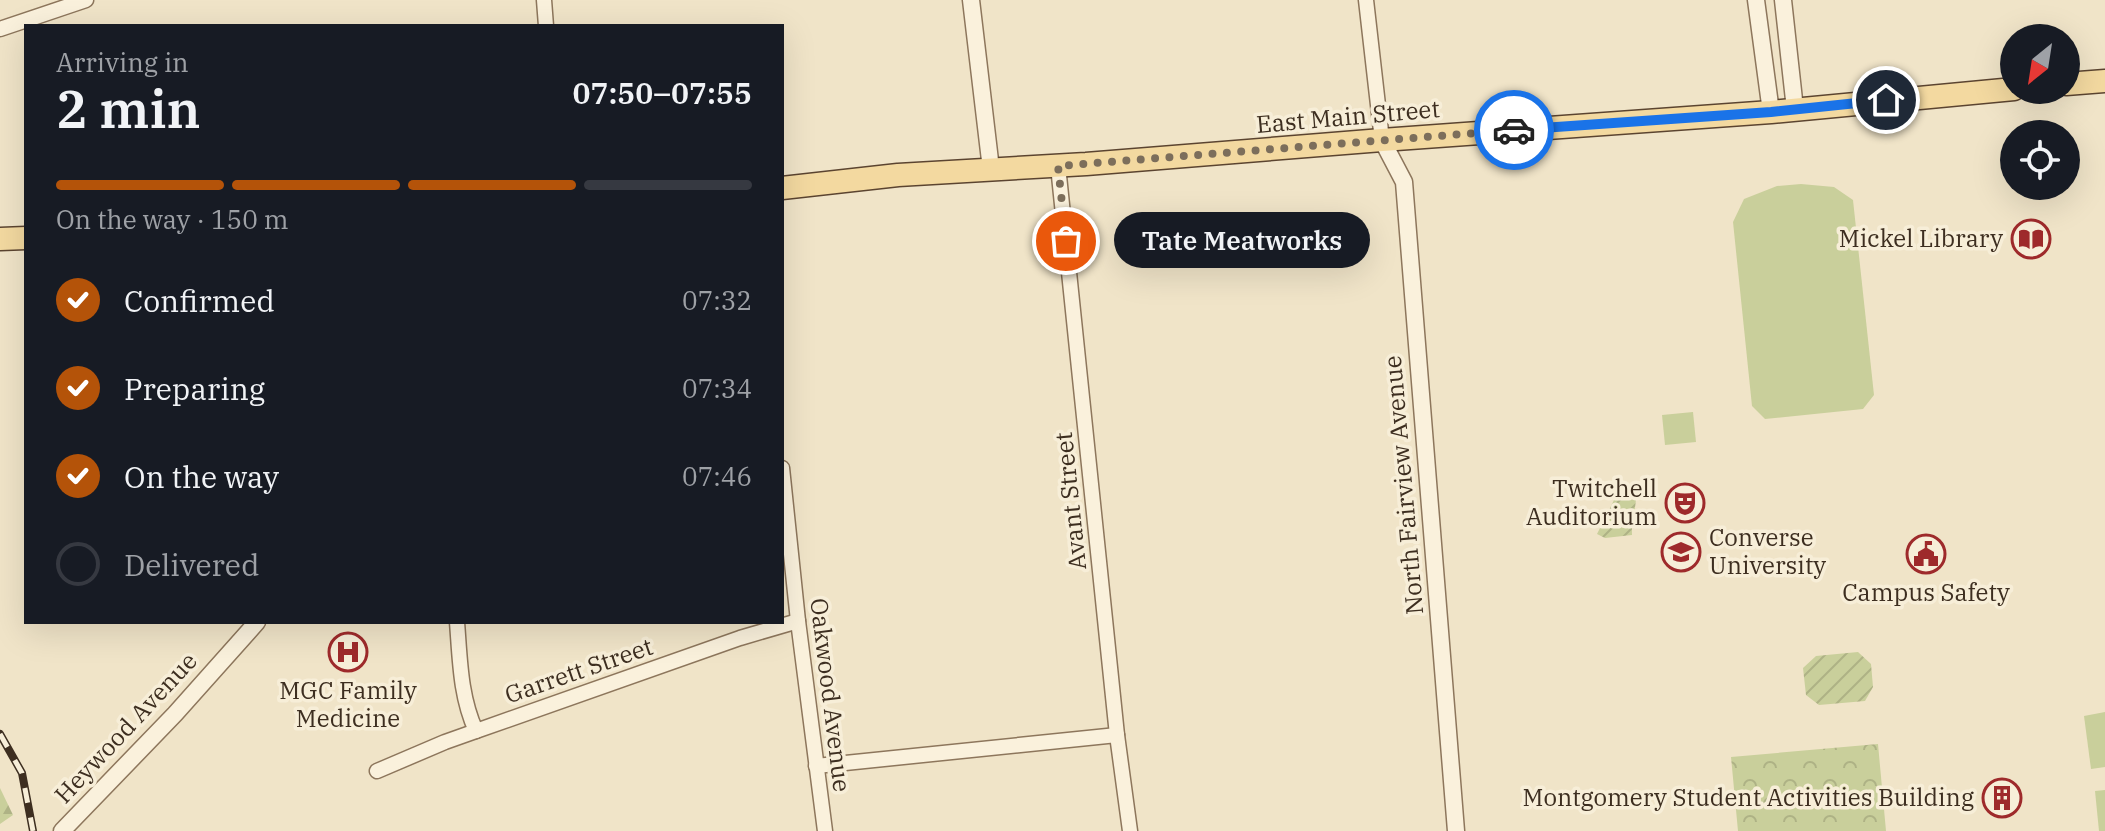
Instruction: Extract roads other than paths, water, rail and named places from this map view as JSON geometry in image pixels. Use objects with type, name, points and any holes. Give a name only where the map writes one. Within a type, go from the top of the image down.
[{"type":"main road","points":[[2080,83],[2105,81]]},
{"type":"main road","name":"East Main Street","points":[[784,188],[898,175],[1058,166],[1771,112],[2000,90]]},
{"type":"main road","points":[[0,239],[24,238]]},
{"type":"street","points":[[0,29],[86,0]]},
{"type":"street","points":[[544,0],[546,24]]},
{"type":"street","points":[[971,0],[991,169]]},
{"type":"street","points":[[1366,0],[1382,140]]},
{"type":"street","points":[[1756,0],[1771,112]]},
{"type":"street","points":[[1783,0],[1795,109]]},
{"type":"street","name":"North Fairview Avenue","points":[[1382,140],[1404,182],[1456,831]]},
{"type":"street","name":"Avant Street","points":[[1058,166],[1117,735],[1130,831]]},
{"type":"street","name":"Oakwood Avenue","points":[[784,487],[825,831]]},
{"type":"street","name":"Garrett Street","points":[[377,771],[445,742],[740,638],[798,621]]},
{"type":"street","name":"Heywood Avenue","points":[[62,831],[175,714],[255,624]]},
{"type":"street","points":[[457,624],[463,692],[476,731]]},
{"type":"street","points":[[816,766],[1117,735]]},
{"type":"railway","points":[[0,734],[22,773],[33,831]]},
{"type":"place","name":"Mickel Library","points":[[2031,239]]},
{"type":"place","name":"Tate Meatworks","points":[[1066,241]]},
{"type":"place","name":"Twitchell Auditorium","points":[[1685,503]]},
{"type":"place","name":"Converse University","points":[[1681,552]]},
{"type":"place","name":"Campus Safety","points":[[1926,554]]},
{"type":"place","name":"MGC Family Medicine","points":[[348,652]]},
{"type":"place","name":"Montgomery Student Activities Building","points":[[2002,798]]}]
